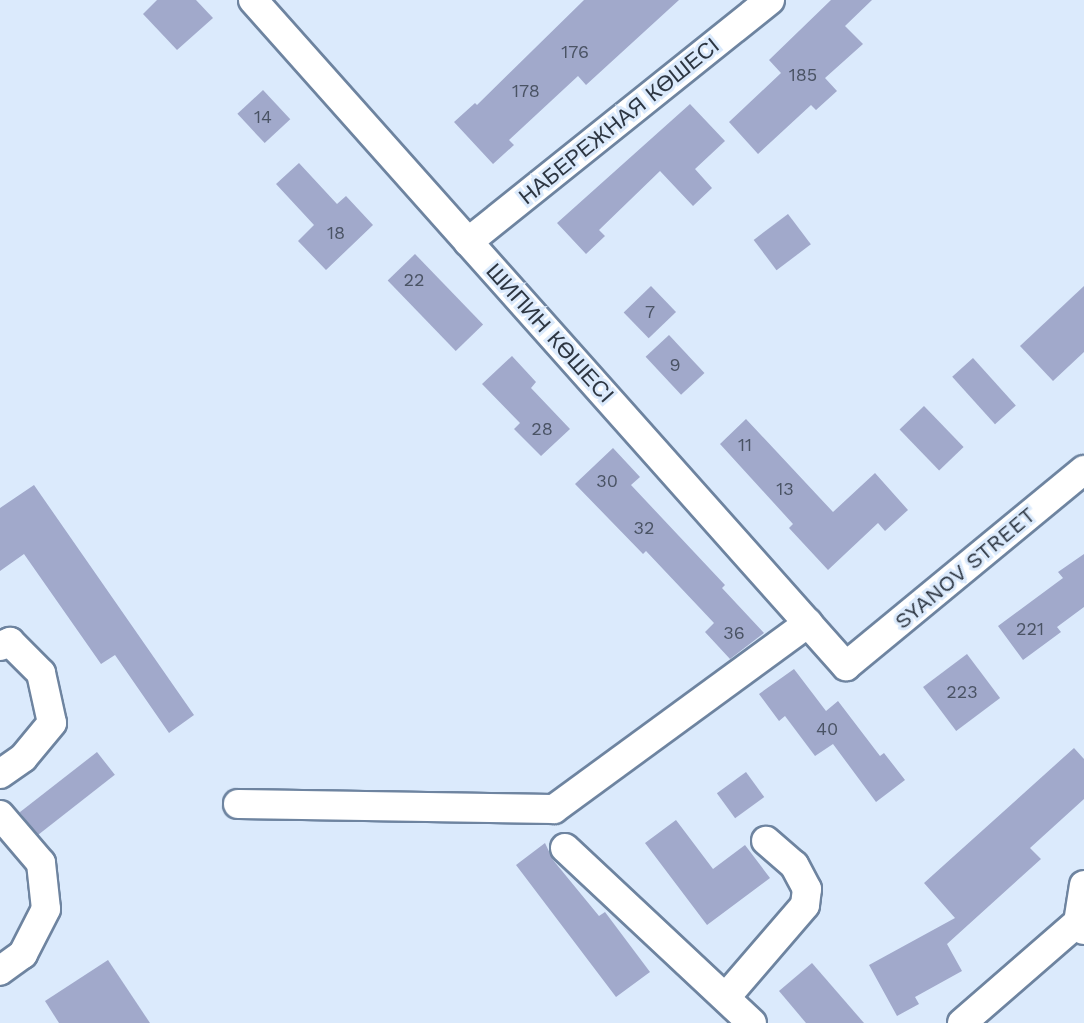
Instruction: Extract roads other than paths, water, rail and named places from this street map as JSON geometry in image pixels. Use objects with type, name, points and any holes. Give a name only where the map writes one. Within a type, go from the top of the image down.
[{"type":"street","name":"ШИПИН КӨШЕСІ","points":[[253,0],[846,666]]},
{"type":"street","name":"НАБЕРЕЖНАЯ КӨШЕСІ","points":[[468,242],[770,0]]},
{"type":"street","name":"SYANOV STREET","points":[[846,666],[1084,470]]},
{"type":"street","points":[[238,804],[554,809],[808,623]]},
{"type":"street","points":[[0,646],[10,642],[41,673],[52,723],[23,758],[0,774]]},
{"type":"street","points":[[0,815],[41,863],[46,909],[23,954],[0,971]]},
{"type":"street","points":[[726,997],[805,905],[807,889],[794,865],[766,841]]},
{"type":"street","points":[[565,848],[752,1023]]},
{"type":"street","points":[[962,1023],[1081,926],[1084,885]]}]
